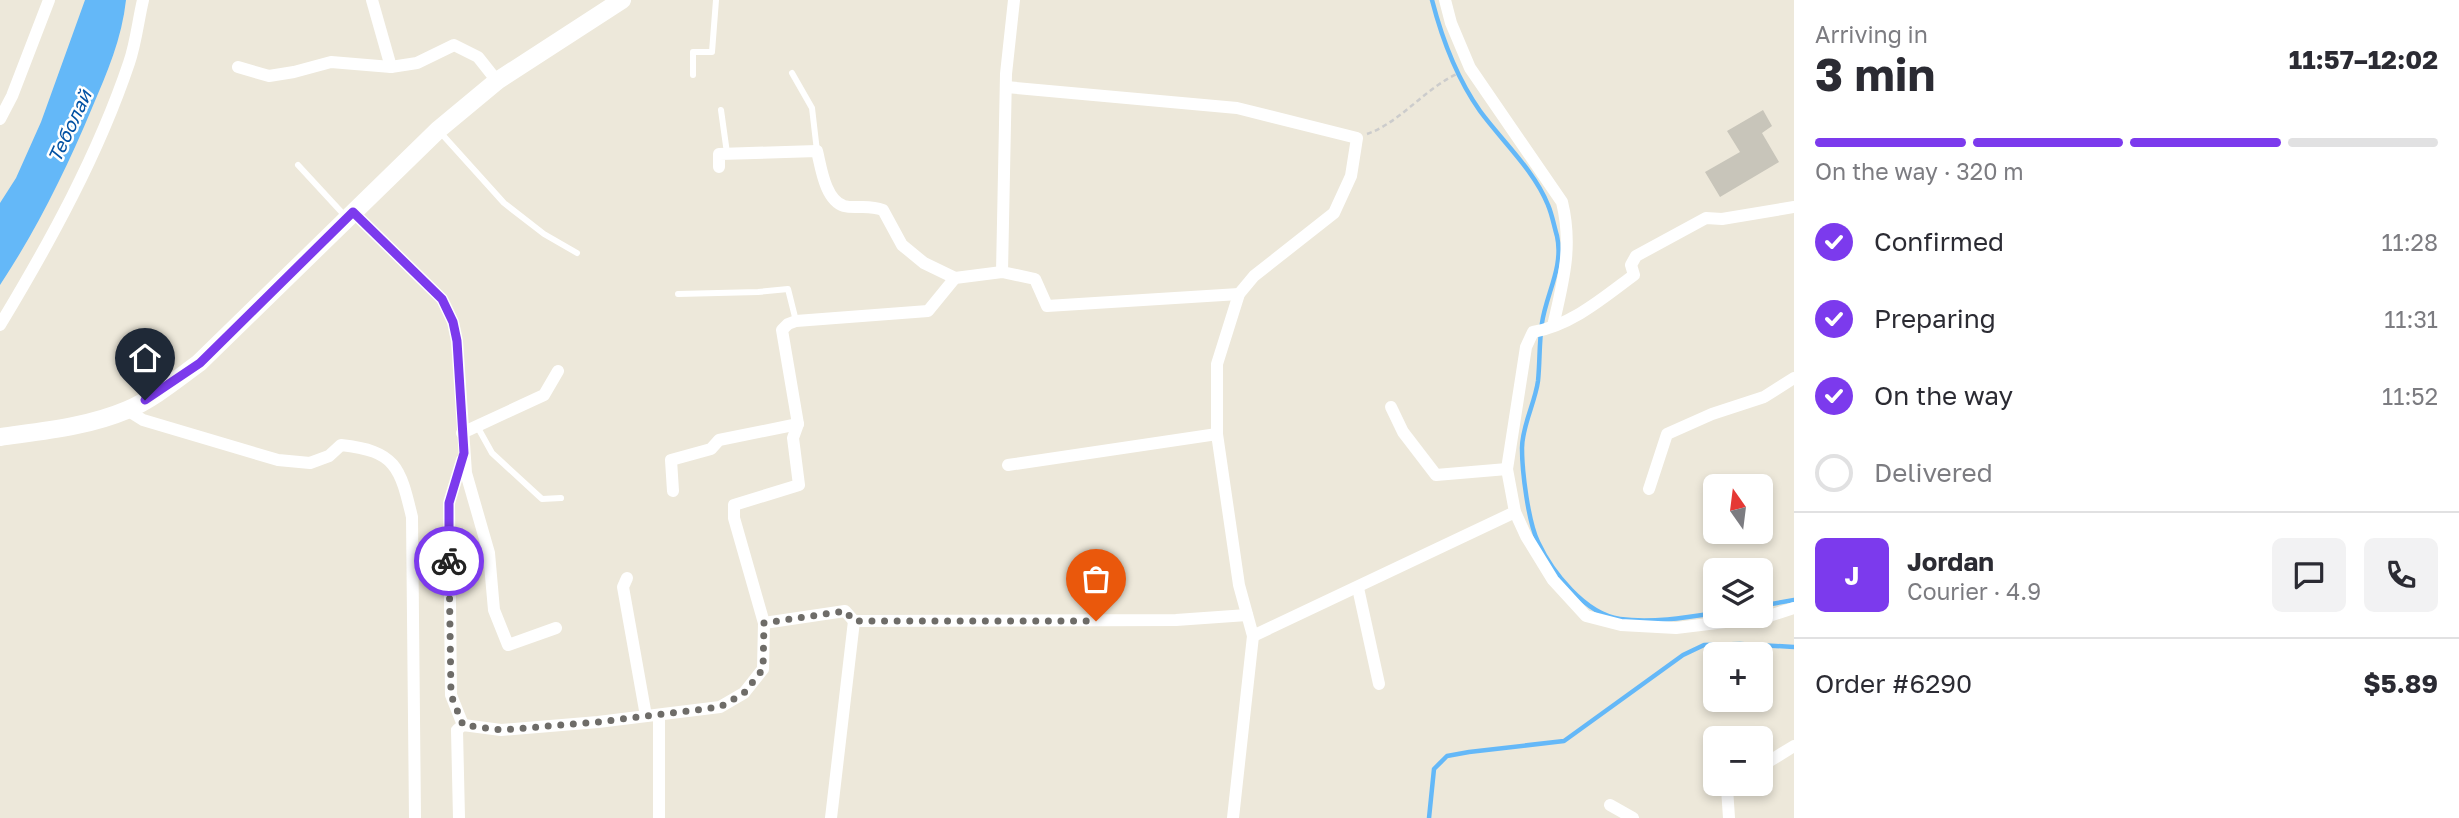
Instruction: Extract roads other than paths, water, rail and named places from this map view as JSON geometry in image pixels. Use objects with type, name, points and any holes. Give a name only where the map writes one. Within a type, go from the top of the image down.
[{"type":"street","points":[[0,119],[12,96],[49,0]]},
{"type":"street","points":[[0,325],[36,264],[99,142],[130,61],[142,0]]},
{"type":"street","points":[[372,0],[391,66]]},
{"type":"street","points":[[0,437],[68,427],[127,410],[162,390],[200,363],[438,130],[498,81],[622,0]]},
{"type":"street","points":[[1002,272],[1006,87],[1014,0]]},
{"type":"street","points":[[1445,0],[1451,23],[1470,68],[1562,202],[1568,226],[1566,265],[1544,329]]},
{"type":"street","points":[[237,67],[269,76],[331,62],[391,66],[417,63],[454,45],[478,57],[498,81]]},
{"type":"street","points":[[1006,87],[1237,108],[1357,138],[1351,176],[1334,213],[1254,276],[1239,293],[1217,364],[1217,434],[1239,584],[1252,636],[1233,818]]},
{"type":"street","points":[[719,167],[719,153],[817,151],[827,188],[834,199],[843,206],[871,205],[883,210],[902,244],[923,262],[955,278],[1002,272],[1035,279],[1047,306],[1239,293]]},
{"type":"street","points":[[1794,207],[1722,219],[1706,218],[1636,256],[1631,265],[1634,275],[1588,310],[1544,329],[1526,347],[1507,469],[1516,512],[1527,536],[1553,580],[1586,616],[1622,625],[1676,628],[1766,617],[1794,608]]},
{"type":"street","points":[[350,215],[442,299],[453,322],[457,341],[466,473],[489,552],[494,610],[508,645],[556,628]]},
{"type":"street","points":[[459,818],[457,730],[463,725],[501,730],[659,715],[720,707],[744,693],[763,669],[764,623],[734,518],[734,505],[799,485],[793,438],[797,424],[782,330],[796,321],[928,311],[955,278]]},
{"type":"street","points":[[462,433],[544,395],[558,371]]},
{"type":"street","points":[[1649,489],[1667,434],[1712,414],[1764,397],[1794,378]]},
{"type":"street","points":[[1391,407],[1403,432],[1436,475],[1507,469]]},
{"type":"street","points":[[127,410],[143,420],[278,460],[310,463],[329,456],[341,445],[366,448],[396,466],[404,484],[412,517],[415,818]]},
{"type":"street","points":[[673,491],[671,460],[711,449],[719,440],[797,424]]},
{"type":"street","points":[[1008,465],[1217,434]]},
{"type":"street","points":[[463,725],[451,695],[449,503],[464,453]]},
{"type":"street","points":[[1252,636],[1516,512]]},
{"type":"street","points":[[627,578],[623,587],[646,716]]},
{"type":"street","points":[[1358,588],[1379,684]]},
{"type":"street","points":[[764,623],[845,611],[854,621],[1176,620],[1247,615]]},
{"type":"street","points":[[831,818],[854,621]]},
{"type":"street","points":[[659,715],[659,818]]},
{"type":"street","points":[[1773,759],[1794,746]]},
{"type":"street","points":[[1728,796],[1729,818]]},
{"type":"street","points":[[1610,806],[1633,818]]},
{"type":"lane","points":[[693,75],[693,52],[712,52],[716,0]]},
{"type":"lane","points":[[792,73],[812,108],[817,151]]},
{"type":"lane","points":[[721,110],[727,153]]},
{"type":"lane","points":[[438,130],[504,203],[544,234],[577,253]]},
{"type":"lane","points":[[298,165],[350,215]]},
{"type":"lane","points":[[678,294],[788,289],[796,321]]},
{"type":"lane","points":[[477,426],[492,453],[542,499],[561,498]]},
{"type":"water","name":"Теболай","points":[[85,0],[126,0],[117,42],[98,95],[61,176],[39,221],[0,285],[0,203],[16,178],[41,122]]},
{"type":"waterway","points":[[1432,0],[1445,43],[1464,85],[1480,111],[1535,180],[1549,209],[1557,236],[1558,259],[1542,323],[1538,381],[1522,448],[1526,496],[1538,542],[1571,590],[1594,609],[1607,615],[1620,619],[1644,620],[1703,615]]},
{"type":"waterway","points":[[1773,604],[1794,600]]},
{"type":"waterway","points":[[1429,818],[1434,769],[1447,756],[1564,741],[1683,655],[1704,645],[1794,647]]}]
